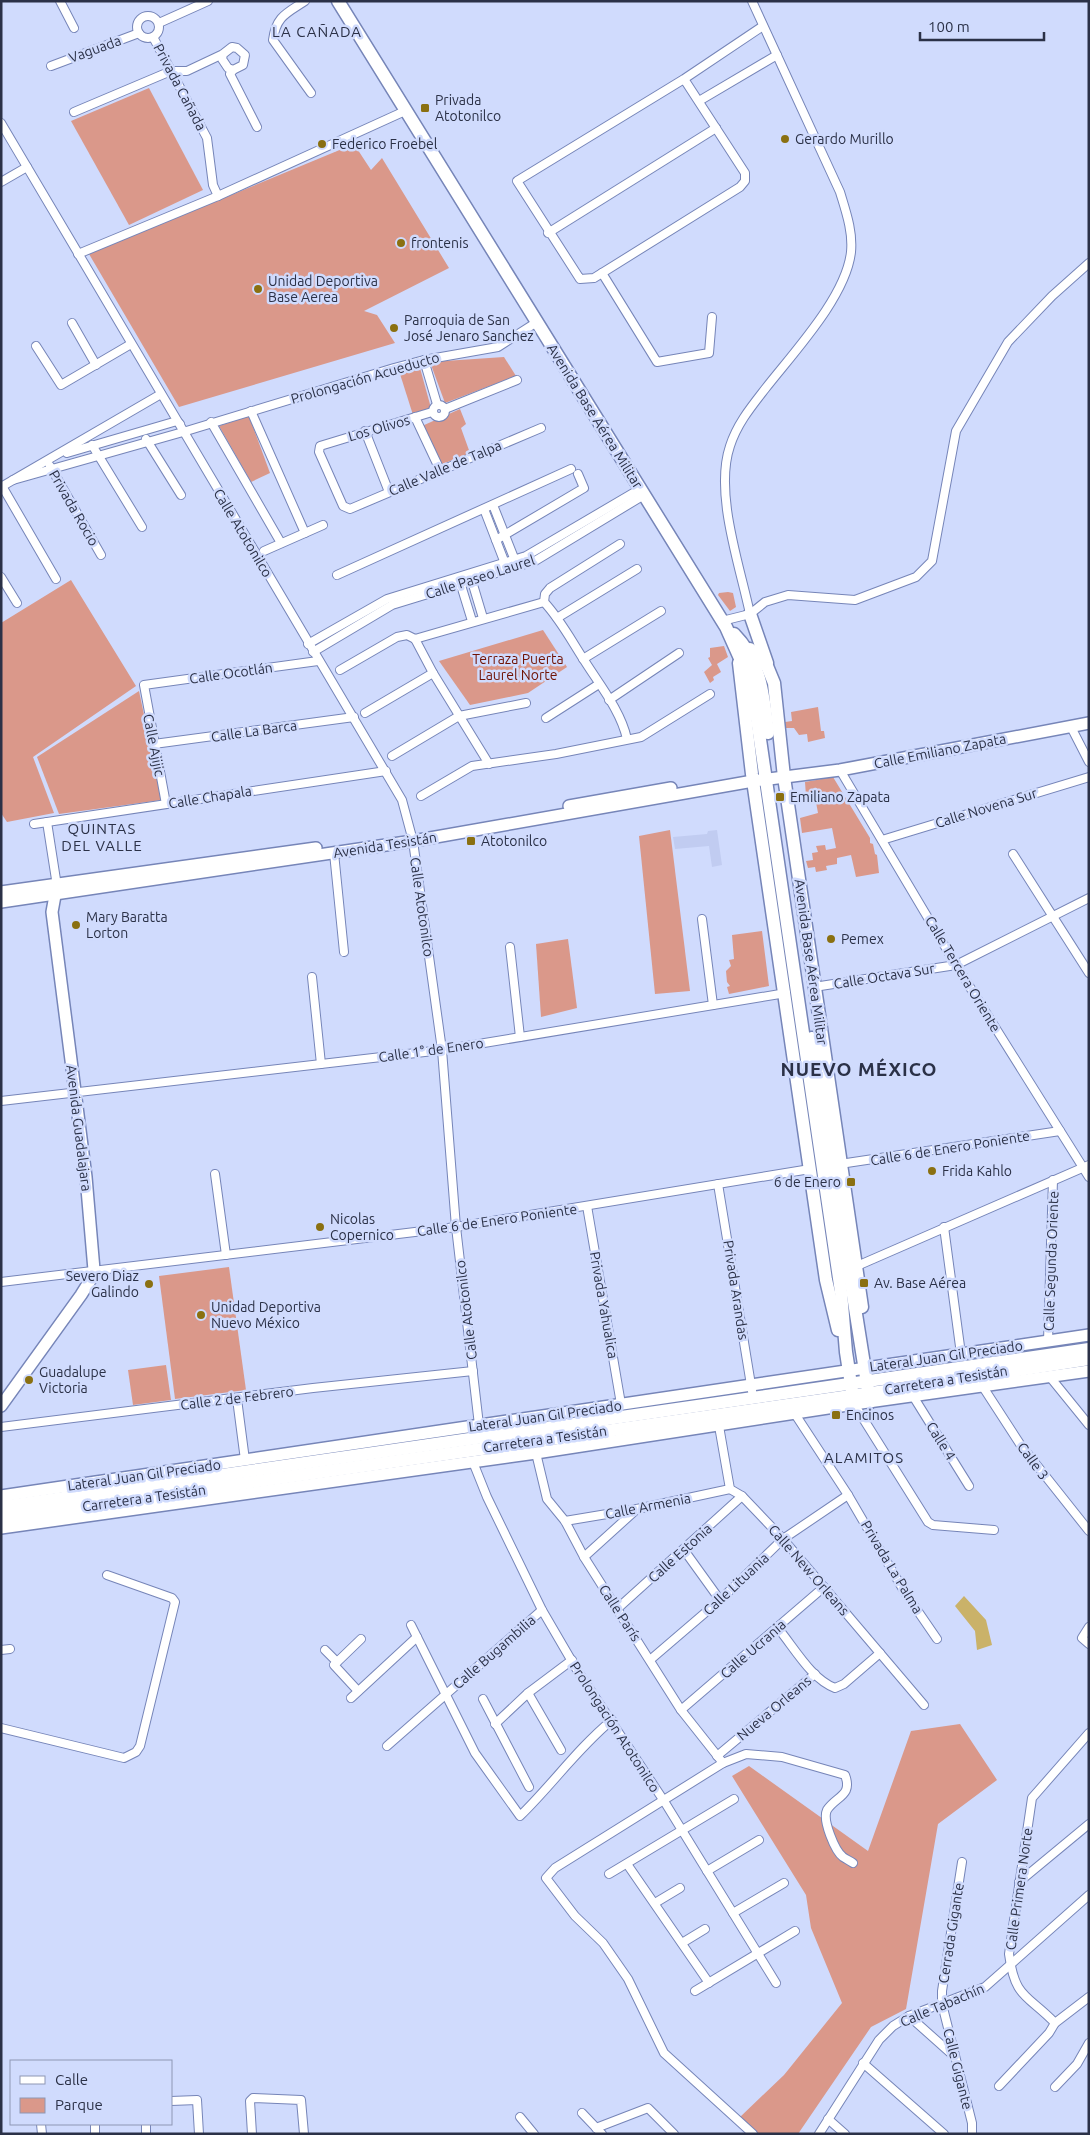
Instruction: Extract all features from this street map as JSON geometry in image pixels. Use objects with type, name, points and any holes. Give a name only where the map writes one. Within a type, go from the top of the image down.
[{"type":"main road","name":"Avenida Base Aérea Militar","points":[[338,1],[724,624],[752,684],[777,776],[833,1178],[868,1391]]},
{"type":"main road","points":[[750,614],[768,666]]},
{"type":"main road","name":"Avenida Base Aérea Militar","points":[[724,624],[768,666],[774,683],[777,776],[841,1292],[846,1352],[852,1388]]},
{"type":"main road","name":"Avenida Base Aérea Militar","points":[[741,641],[757,671],[763,688],[814,987],[857,1266],[865,1334],[864,1361]]},
{"type":"main road","name":"Avenida Base Aérea Militar","points":[[738,656],[753,777],[786,993],[826,1280],[837,1327],[846,1352]]},
{"type":"main road","name":"Calle Emiliano Zapata","points":[[777,776],[840,770],[1089,724]]},
{"type":"main road","name":"Avenida Tesistán","points":[[1,902],[56,891],[412,837],[753,777],[777,776]]},
{"type":"main road","name":"Avenida Tesistán","points":[[1,892],[56,891],[334,853],[412,837]]},
{"type":"main road","name":"Avenida Guadalajara","points":[[56,891],[52,912],[75,1092],[94,1270]]},
{"type":"main road","points":[[1,1406],[81,1295],[91,1280],[94,1270]]},
{"type":"main road","name":"Lateral Juan Gil Preciado","points":[[1,1528],[536,1453],[795,1414],[852,1388],[864,1361],[961,1354],[1089,1335]]},
{"type":"main road","name":"Carretera a Tesistán","points":[[868,1391],[1089,1349]]},
{"type":"main road","name":"Carretera a Tesistán","points":[[1,1507],[401,1443],[752,1391],[852,1388],[868,1391],[1089,1359]]},
{"type":"main road","points":[[868,1391],[913,1396],[1089,1371]]},
{"type":"main road","name":"Carretera a Tesistán","points":[[1,1518],[852,1388]]},
{"type":"main road","name":"Lateral Juan Gil Preciado","points":[[1,1496],[245,1460],[401,1443],[479,1425],[621,1404],[752,1391]]},
{"type":"street","points":[[60,1],[74,28]]},
{"type":"street","points":[[305,1],[280,18],[275,28],[273,40],[311,93]]},
{"type":"street","points":[[750,614],[725,497],[726,465],[729,448],[742,418],[818,321],[842,279],[851,252],[849,221],[840,192],[752,1]]},
{"type":"street","points":[[159,23],[203,2]]},
{"type":"street","points":[[146,16],[151,16],[159,23],[159,28],[153,37],[143,37],[139,33],[138,23],[146,16]]},
{"type":"street","points":[[684,79],[745,173],[745,181],[740,187],[602,273],[587,280],[580,280],[548,233],[517,181],[684,79],[764,26]]},
{"type":"street","name":"Vaguada","points":[[51,66],[139,33]]},
{"type":"street","name":"Privada Cañada","points":[[153,37],[207,138],[213,185],[218,196]]},
{"type":"street","points":[[74,112],[171,71],[187,70],[223,54],[227,50],[237,48],[245,55],[243,65],[233,70],[230,74],[257,127]]},
{"type":"street","points":[[223,54],[224,64],[233,70]]},
{"type":"street","points":[[699,101],[776,55]]},
{"type":"street","points":[[78,254],[218,196],[405,111]]},
{"type":"street","points":[[1,123],[177,422],[185,430]]},
{"type":"street","points":[[548,233],[716,128]]},
{"type":"street","points":[[1,182],[27,167]]},
{"type":"street","points":[[724,624],[750,614],[765,602],[788,595],[831,600],[854,600],[916,577],[925,570],[932,561],[956,431],[1008,342],[1052,296],[1089,263]]},
{"type":"street","points":[[602,273],[658,362],[709,352],[712,317]]},
{"type":"street","name":"Prolongación Acueducto","points":[[13,480],[424,360],[498,347],[537,322]]},
{"type":"street","points":[[72,323],[96,365]]},
{"type":"street","points":[[36,346],[61,385],[131,344]]},
{"type":"street","points":[[424,360],[437,404],[432,412],[439,417],[444,415],[445,409]]},
{"type":"street","points":[[445,409],[516,380]]},
{"type":"street","points":[[56,579],[2,486],[161,394]]},
{"type":"street","points":[[437,404],[442,405],[445,409]]},
{"type":"street","points":[[251,411],[305,533]]},
{"type":"street","name":"Los Olivos","points":[[350,509],[343,506],[319,452],[320,446],[432,412]]},
{"type":"street","points":[[415,417],[440,470]]},
{"type":"street","points":[[49,459],[92,445],[177,422]]},
{"type":"street","points":[[211,422],[281,543]]},
{"type":"street","name":"Calle Valle de Talpa","points":[[350,509],[540,428]]},
{"type":"street","name":"Calle Atotonilco","points":[[185,430],[310,648],[354,717],[402,800],[412,837],[442,1050],[456,1227],[479,1425]]},
{"type":"street","points":[[142,431],[181,495]]},
{"type":"street","points":[[365,432],[390,492]]},
{"type":"street","points":[[92,445],[142,527]]},
{"type":"street","name":"Privada Rocio","points":[[49,459],[52,469],[101,555]]},
{"type":"street","points":[[337,575],[571,470]]},
{"type":"street","points":[[496,540],[505,537],[584,488],[578,474]]},
{"type":"street","name":"Calle Paseo Laurel","points":[[310,648],[387,599],[460,581],[516,564],[642,492]]},
{"type":"street","points":[[493,505],[516,564]]},
{"type":"street","points":[[484,509],[507,567]]},
{"type":"street","points":[[264,551],[323,525]]},
{"type":"street","points":[[620,544],[550,588],[545,594],[544,602],[557,618],[609,700],[623,725],[627,739]]},
{"type":"street","points":[[557,618],[637,569]]},
{"type":"street","points":[[1,577],[17,603]]},
{"type":"street","points":[[470,578],[483,618]]},
{"type":"street","points":[[460,581],[472,621]]},
{"type":"street","points":[[415,639],[472,621],[544,602]]},
{"type":"street","points":[[583,659],[661,611]]},
{"type":"street","points":[[340,670],[398,637],[407,635],[415,639],[433,673],[489,764]]},
{"type":"street","points":[[609,700],[679,653]]},
{"type":"street","name":"Calle Ocotlán","points":[[144,686],[318,661]]},
{"type":"street","points":[[365,713],[433,673]]},
{"type":"street","points":[[546,718],[599,684]]},
{"type":"street","name":"Calle Ajijic","points":[[144,686],[166,804]]},
{"type":"street","points":[[421,796],[472,766],[556,754],[641,737],[710,694]]},
{"type":"street","points":[[392,756],[459,716],[526,703]]},
{"type":"street","name":"Calle La Barca","points":[[154,744],[354,717]]},
{"type":"street","points":[[1071,727],[1089,762]]},
{"type":"street","name":"Calle Chapala","points":[[34,824],[386,770]]},
{"type":"street","name":"Calle Tercera Oriente","points":[[840,770],[956,965],[1060,1131],[1086,1166],[1089,1177]]},
{"type":"street","name":"Calle Novena Sur","points":[[882,840],[1089,777]]},
{"type":"street","name":"Avenida Guadalajara","points":[[47,822],[56,891]]},
{"type":"street","points":[[334,853],[344,952]]},
{"type":"street","points":[[1013,854],[1089,974]]},
{"type":"street","name":"Calle Octava Sur","points":[[814,987],[956,965],[1089,898]]},
{"type":"street","points":[[702,919],[713,1005]]},
{"type":"street","points":[[510,947],[520,1037]]},
{"type":"street","points":[[312,977],[321,1064]]},
{"type":"street","name":"Calle 1° de Enero","points":[[1,1101],[442,1050],[786,993]]},
{"type":"street","name":"Calle 6 de Enero Poniente","points":[[840,1164],[1060,1131]]},
{"type":"street","points":[[857,1266],[1086,1166]]},
{"type":"street","name":"Calle 6 de Enero Poniente","points":[[1,1282],[456,1227],[810,1169]]},
{"type":"street","points":[[215,1174],[226,1254]]},
{"type":"street","name":"Calle Segunda Oriente","points":[[1048,1341],[1053,1180]]},
{"type":"street","name":"Privada Arandas","points":[[718,1184],[752,1391]]},
{"type":"street","name":"Privada Yahualica","points":[[587,1206],[621,1404]]},
{"type":"street","points":[[944,1227],[961,1354]]},
{"type":"street","name":"Calle 2 de Febrero","points":[[1,1427],[313,1388],[473,1371]]},
{"type":"street","points":[[1050,1377],[1089,1425]]},
{"type":"street","name":"Calle 3","points":[[983,1387],[1020,1444],[1089,1531]]},
{"type":"street","points":[[852,1388],[928,1522],[933,1525],[994,1530]]},
{"type":"street","name":"Calle 4","points":[[913,1396],[969,1486]]},
{"type":"street","points":[[237,1399],[245,1460]]},
{"type":"street","name":"Privada La Palma","points":[[795,1414],[848,1495],[904,1591],[937,1639]]},
{"type":"street","points":[[718,1426],[730,1488]]},
{"type":"street","name":"Calle París","points":[[536,1453],[547,1499],[565,1521],[584,1557],[682,1710],[723,1763]]},
{"type":"street","name":"Prolongación Atotonilco","points":[[473,1462],[487,1497],[542,1610],[572,1660],[664,1801],[776,1982]]},
{"type":"street","name":"Calle New Orleans","points":[[730,1488],[742,1496],[783,1539],[924,1705]]},
{"type":"street","name":"Calle Armenia","points":[[565,1521],[637,1509],[730,1488]]},
{"type":"street","name":"Calle Lituania","points":[[650,1660],[720,1600],[783,1539],[848,1495]]},
{"type":"street","name":"Calle Estonia","points":[[617,1609],[742,1496]]},
{"type":"street","points":[[584,1557],[637,1509]]},
{"type":"street","points":[[684,1550],[720,1600]]},
{"type":"street","points":[[1,1728],[124,1758],[136,1752],[140,1746],[175,1602],[172,1598],[107,1575]]},
{"type":"street","name":"Calle Ucrania","points":[[682,1710],[824,1587]]},
{"type":"street","name":"Calle Bugambilia","points":[[387,1746],[542,1610]]},
{"type":"street","name":"Calle Bugambilia","points":[[411,1625],[475,1753],[520,1816],[542,1795],[592,1736],[612,1720]]},
{"type":"street","points":[[778,1627],[815,1674]]},
{"type":"street","points":[[1089,1627],[1082,1638],[1089,1644]]},
{"type":"street","points":[[351,1698],[417,1637]]},
{"type":"street","points":[[358,1692],[334,1665],[361,1639]]},
{"type":"street","points":[[1,1650],[10,1650]]},
{"type":"street","points":[[325,1650],[337,1662]]},
{"type":"street","name":"Nueva Orleans","points":[[717,1756],[815,1674],[825,1684],[835,1688],[844,1684],[880,1653]]},
{"type":"street","points":[[494,1724],[528,1693],[572,1660]]},
{"type":"street","points":[[528,1693],[561,1750]]},
{"type":"street","points":[[483,1699],[494,1724],[529,1787]]},
{"type":"street","name":"Calle Primera Norte","points":[[1055,2023],[1020,1994],[1010,1966],[1009,1954],[1032,1798],[1089,1733]]},
{"type":"street","points":[[753,2134],[664,2052],[628,1979],[602,1943],[575,1916],[546,1878],[554,1868],[723,1763],[746,1754],[782,1757],[846,1775],[848,1783],[846,1792],[827,1811],[826,1816],[832,1841],[842,1857],[853,1863]]},
{"type":"street","points":[[609,1874],[734,1799]]},
{"type":"street","points":[[1019,1882],[1089,1824]]},
{"type":"street","points":[[707,1871],[759,1840]]},
{"type":"street","name":"Cerrada Gigante","points":[[942,2004],[962,1862]]},
{"type":"street","points":[[627,1864],[709,1983]]},
{"type":"street","points":[[733,1913],[784,1883]]},
{"type":"street","points":[[655,1903],[680,1888]]},
{"type":"street","name":"Calle Tabachín","points":[[819,2134],[863,2063],[879,2040],[892,2026],[909,2016],[985,1988],[1089,1895]]},
{"type":"street","points":[[682,1943],[705,1929]]},
{"type":"street","points":[[695,1991],[795,1931]]},
{"type":"street","points":[[999,2086],[1049,2033],[1055,2023],[1089,1997]]},
{"type":"street","name":"Calle Gigante","points":[[942,2004],[972,2123],[972,2134]]},
{"type":"street","points":[[909,2016],[955,2056]]},
{"type":"street","points":[[1055,2086],[1077,2064],[1089,2043]]},
{"type":"street","points":[[863,2063],[944,2134]]},
{"type":"street","points":[[252,2134],[250,2101],[252,2098],[300,2100],[304,2134]]},
{"type":"street","points":[[172,2101],[197,2100],[199,2134]]},
{"type":"street","points":[[582,2113],[599,2131],[648,2108],[674,2134]]},
{"type":"street","points":[[520,2118],[534,2134]]},
{"type":"street","points":[[828,2119],[845,2134]]},
{"type":"shaded area","points":[[717,830],[722,865],[712,867],[709,846],[675,849],[673,837],[707,834],[708,831]]},
{"type":"shaded area","points":[[964,1596],[986,1620],[992,1645],[977,1650],[975,1631],[955,1606]]},
{"type":"green space","points":[[149,88],[203,190],[129,225],[71,121]]},
{"type":"green space","name":"Unidad Deportiva Base Aerea","points":[[354,144],[371,170],[382,158],[449,268],[364,311],[377,315],[395,343],[179,407],[89,254]]},
{"type":"green space","points":[[504,357],[516,376],[445,403],[430,362]]},
{"type":"green space","points":[[420,368],[431,408],[413,415],[400,374]]},
{"type":"green space","points":[[460,409],[466,424],[461,428],[470,453],[440,465],[422,426]]},
{"type":"green space","points":[[249,416],[270,473],[251,482],[219,426]]},
{"type":"green space","points":[[71,580],[136,686],[33,757],[54,813],[7,822],[1,813],[1,623]]},
{"type":"green space","points":[[719,593],[733,593],[736,607],[730,611],[718,595]]},
{"type":"green space","name":"Terraza Puerta Laurel Norte","points":[[543,630],[567,667],[528,693],[470,705],[439,661]]},
{"type":"green space","points":[[724,646],[728,657],[717,664],[721,672],[713,677],[714,680],[710,683],[704,672],[712,665],[708,658],[710,657],[710,648]]},
{"type":"green space","points":[[139,691],[162,800],[59,814],[37,757]]},
{"type":"green space","points":[[818,707],[821,731],[824,731],[825,738],[808,742],[807,734],[799,735],[794,728],[786,728],[785,722],[792,721],[791,712]]},
{"type":"green space","points":[[833,777],[870,838],[870,843],[873,844],[875,854],[877,855],[879,873],[856,877],[851,855],[837,858],[837,864],[826,866],[827,870],[816,872],[815,867],[808,868],[806,861],[813,860],[812,853],[818,852],[816,846],[825,845],[826,850],[836,848],[832,828],[802,833],[800,818],[818,813],[815,797],[806,796],[805,782]]},
{"type":"green space","points":[[670,830],[690,991],[655,994],[639,836]]},
{"type":"green space","points":[[762,931],[769,986],[729,994],[727,987],[730,986],[727,982],[726,971],[731,966],[729,960],[734,959],[732,935]]},
{"type":"green space","points":[[568,939],[577,1008],[541,1017],[536,944]]},
{"type":"green space","name":"Unidad Deportiva Nuevo México","points":[[229,1267],[246,1390],[175,1399],[159,1276]]},
{"type":"green space","points":[[166,1365],[171,1400],[133,1405],[128,1370]]},
{"type":"green space","points":[[960,1724],[997,1780],[938,1824],[906,2009],[871,2027],[798,2134],[753,2134],[739,2118],[784,2075],[842,2003],[811,1928],[806,1895],[732,1776],[749,1766],[868,1851],[911,1731]]},
{"type":"place","name":"Privada Atotonilco","points":[[425,108]]},
{"type":"place","name":"Gerardo Murillo","points":[[785,139]]},
{"type":"place","name":"Federico Froebel","points":[[322,144]]},
{"type":"place","name":"frontenis","points":[[401,243]]},
{"type":"place","name":"Unidad Deportiva Base Aerea","points":[[258,289]]},
{"type":"place","name":"Parroquia de San José Jenaro Sanchez","points":[[394,328]]},
{"type":"place","name":"Emiliano Zapata","points":[[780,797]]},
{"type":"place","name":"Atotonilco","points":[[471,841]]},
{"type":"place","name":"Mary Baratta Lorton","points":[[76,925]]},
{"type":"place","name":"Pemex","points":[[831,939]]},
{"type":"place","name":"Frida Kahlo","points":[[932,1171]]},
{"type":"place","name":"6 de Enero","points":[[851,1182]]},
{"type":"place","name":"Nicolas Copernico","points":[[320,1227]]},
{"type":"place","name":"Av. Base Aérea","points":[[864,1283]]},
{"type":"place","name":"Severo Diaz Galindo","points":[[149,1284]]},
{"type":"place","name":"Unidad Deportiva Nuevo México","points":[[201,1315]]},
{"type":"place","name":"Guadalupe Victoria","points":[[29,1380]]},
{"type":"place","name":"Encinos","points":[[836,1415]]},
{"type":"district","name":"LA CAÑADA","points":[[317,32]]},
{"type":"district","name":"QUINTAS DEL VALLE","points":[[102,838]]},
{"type":"district","name":"NUEVO MÉXICO","points":[[859,1069]]},
{"type":"district","name":"ALAMITOS","points":[[864,1458]]}]
